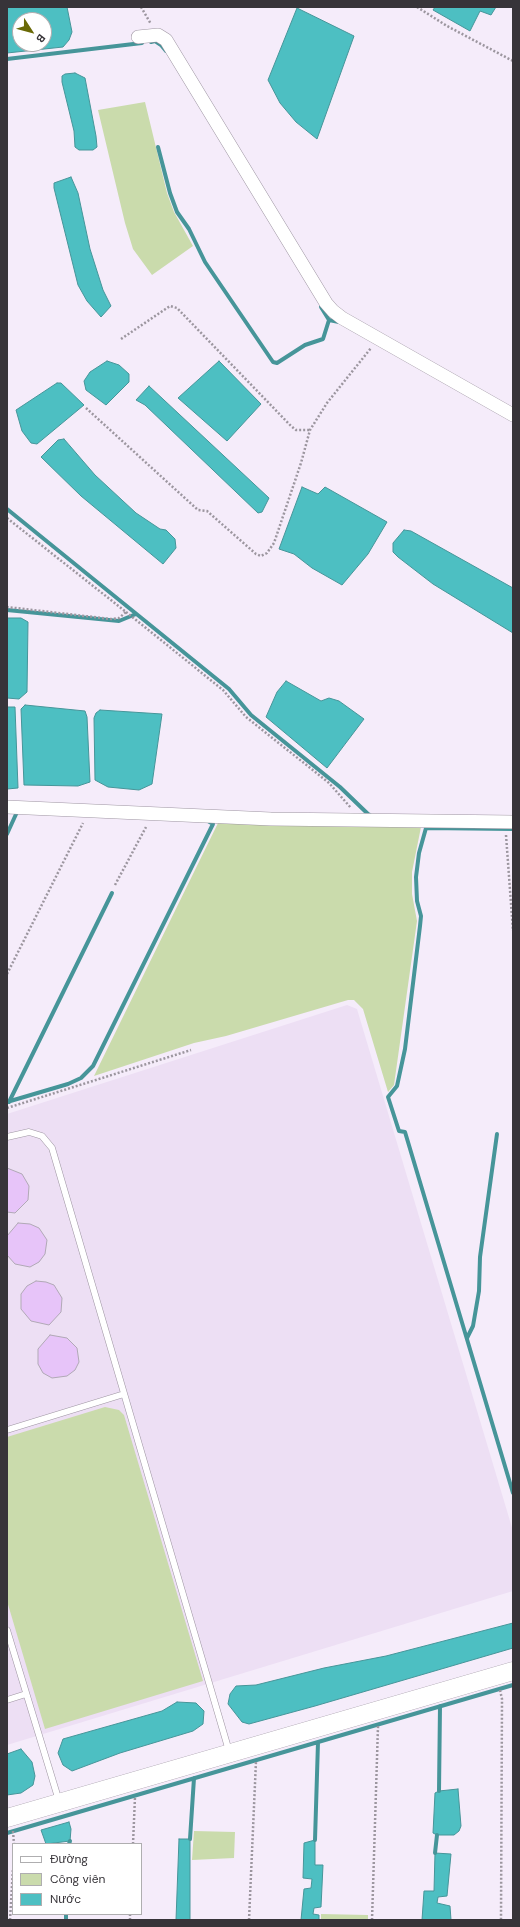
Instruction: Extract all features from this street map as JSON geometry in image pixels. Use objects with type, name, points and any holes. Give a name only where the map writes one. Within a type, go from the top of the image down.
[{"type":"street","points":[[138,37],[158,35],[166,40],[326,303],[342,318],[513,415]]},
{"type":"street","points":[[7,807],[271,819],[509,822]]},
{"type":"street","points":[[7,1818],[230,1752],[505,1674]]},
{"type":"lane","points":[[7,1137],[29,1132],[42,1136],[52,1148],[230,1752]]},
{"type":"lane","points":[[7,1430],[124,1394]]},
{"type":"lane","points":[[7,1630],[59,1803]]},
{"type":"lane","points":[[7,1700],[26,1694]]},
{"type":"path","points":[[141,7],[158,35]]},
{"type":"path","points":[[417,7],[447,26],[513,61]]},
{"type":"path","points":[[121,339],[170,306],[177,308],[291,426],[296,430],[310,430]]},
{"type":"path","points":[[86,408],[198,510],[207,511],[256,554],[261,556],[267,553],[274,544],[301,463],[310,430],[326,403],[379,339]]},
{"type":"path","points":[[7,518],[223,690],[246,717],[329,783],[341,795],[360,820]]},
{"type":"path","points":[[7,607],[111,619],[119,618],[126,612]]},
{"type":"path","points":[[7,974],[83,822],[86,811]]},
{"type":"path","points":[[115,885],[153,814]]},
{"type":"path","points":[[509,822],[513,931]]},
{"type":"path","points":[[7,1108],[191,1050]]},
{"type":"path","points":[[501,1920],[502,1699],[505,1674]]},
{"type":"path","points":[[372,1920],[378,1711]]},
{"type":"path","points":[[249,1920],[257,1745]]},
{"type":"path","points":[[133,1843],[136,1780]]},
{"type":"path","points":[[10,1920],[12,1885]]},
{"type":"shaded area","points":[[347,1005],[357,1009],[513,1531],[513,1591],[7,1745],[7,1114]]},
{"type":"green space","points":[[145,102],[167,193],[174,212],[193,246],[152,275],[133,249],[125,223],[98,110]]},
{"type":"green space","points":[[219,821],[421,827],[412,872],[412,894],[417,921],[394,1085],[388,1092],[363,1009],[354,1000],[348,1000],[226,1036],[194,1043],[94,1076]]},
{"type":"green space","points":[[105,1407],[119,1410],[124,1415],[203,1681],[45,1729],[7,1601],[7,1437]]},
{"type":"green space","points":[[194,1831],[235,1832],[234,1858],[192,1860]]},
{"type":"green space","points":[[321,1914],[368,1915],[368,1920],[321,1920]]},
{"type":"water","points":[[7,7],[67,7],[72,32],[69,40],[63,47],[52,48],[52,12],[12,12],[12,52],[16,52],[7,53]]},
{"type":"water","points":[[435,7],[496,7],[491,15],[480,11],[470,31],[433,10]]},
{"type":"water","points":[[297,8],[354,36],[317,139],[296,122],[280,103],[268,80]]},
{"type":"water","points":[[75,73],[85,78],[96,136],[97,147],[93,150],[79,150],[75,147],[74,131],[62,82],[62,76],[65,74]]},
{"type":"water","points":[[71,177],[78,193],[90,249],[103,290],[111,306],[101,317],[87,301],[78,285],[54,188],[54,183]]},
{"type":"water","points":[[107,361],[119,365],[129,374],[129,382],[106,405],[86,390],[84,381],[90,372]]},
{"type":"water","points":[[219,361],[261,404],[227,441],[178,398]]},
{"type":"water","points":[[57,383],[61,383],[84,405],[37,444],[31,443],[22,431],[16,410]]},
{"type":"water","points":[[149,386],[269,498],[262,512],[258,513],[145,405],[136,400]]},
{"type":"water","points":[[64,439],[95,475],[136,513],[160,529],[166,530],[175,539],[176,548],[163,564],[81,496],[41,457],[58,440]]},
{"type":"water","points":[[302,487],[318,494],[325,487],[387,522],[368,554],[342,585],[312,568],[294,554],[279,549]]},
{"type":"water","points":[[404,530],[411,531],[513,588],[513,633],[433,584],[398,557],[393,552],[393,543]]},
{"type":"water","points":[[7,618],[21,618],[28,622],[27,692],[19,699],[7,698]]},
{"type":"water","points":[[286,681],[321,701],[329,698],[339,701],[364,719],[327,768],[266,717],[277,692]]},
{"type":"water","points":[[25,705],[85,711],[87,717],[90,782],[78,786],[24,785],[21,709]]},
{"type":"water","points":[[7,707],[15,707],[18,788],[7,789]]},
{"type":"water","points":[[100,710],[162,714],[152,784],[139,790],[108,787],[95,780],[94,718],[96,713]]},
{"type":"water","points":[[513,1623],[513,1648],[315,1706],[249,1724],[242,1722],[228,1704],[230,1694],[236,1686],[256,1685],[324,1668],[386,1656]]},
{"type":"water","points":[[177,1702],[196,1703],[204,1711],[203,1724],[193,1731],[120,1753],[72,1771],[63,1765],[58,1753],[63,1739],[162,1711]]},
{"type":"water","points":[[21,1749],[32,1762],[35,1776],[33,1785],[21,1793],[7,1795],[7,1754]]},
{"type":"water","points":[[458,1789],[461,1826],[459,1831],[454,1835],[437,1835],[433,1833],[435,1793],[439,1791]]},
{"type":"water","points":[[69,1822],[71,1829],[70,1841],[46,1843],[41,1830]]},
{"type":"water","points":[[179,1839],[190,1839],[190,1920],[176,1920]]},
{"type":"water","points":[[315,1840],[315,1865],[323,1865],[321,1907],[314,1908],[313,1914],[319,1915],[319,1920],[301,1920],[304,1889],[311,1888],[312,1879],[303,1878],[304,1843]]},
{"type":"water","points":[[435,1853],[451,1854],[447,1896],[438,1897],[437,1903],[450,1906],[451,1920],[422,1920],[424,1891],[434,1891]]},
{"type":"building","points":[[7,1168],[22,1174],[29,1186],[28,1200],[15,1213],[7,1212]]},
{"type":"building","points":[[18,1223],[30,1224],[39,1228],[47,1240],[45,1254],[39,1262],[30,1267],[15,1264],[7,1255],[7,1236]]},
{"type":"building","points":[[36,1281],[54,1285],[62,1298],[61,1312],[49,1325],[31,1321],[21,1309],[21,1294],[27,1286]]},
{"type":"building","points":[[50,1335],[67,1338],[77,1348],[79,1362],[75,1370],[67,1376],[52,1378],[43,1373],[38,1364],[38,1349]]},
{"type":"waterway","points":[[151,42],[155,41],[166,51]]},
{"type":"waterway","points":[[7,59],[142,43]]},
{"type":"waterway","points":[[158,147],[170,193],[177,212],[189,229],[205,262],[273,362],[277,363],[305,345],[323,339],[329,320]]},
{"type":"waterway","points":[[321,307],[329,320],[339,322]]},
{"type":"waterway","points":[[7,509],[229,689],[251,715],[340,787],[370,815]]},
{"type":"waterway","points":[[7,610],[119,621],[136,614]]},
{"type":"waterway","points":[[7,834],[17,812]]},
{"type":"waterway","points":[[7,1102],[68,1084],[81,1078],[93,1066],[213,824],[208,821]]},
{"type":"waterway","points":[[513,829],[426,828],[419,853],[416,877],[417,901],[421,916],[405,1049],[397,1086],[388,1097],[399,1131],[405,1132],[513,1493]]},
{"type":"waterway","points":[[9,1102],[112,893]]},
{"type":"waterway","points":[[467,1338],[473,1326],[479,1291],[480,1257],[497,1134]]},
{"type":"waterway","points":[[7,1833],[513,1685]]},
{"type":"waterway","points":[[439,1791],[440,1706]]},
{"type":"waterway","points":[[315,1840],[318,1742]]},
{"type":"waterway","points":[[190,1839],[194,1778]]},
{"type":"waterway","points":[[435,1853],[437,1835]]},
{"type":"waterway","points":[[66,1915],[66,1920]]}]
